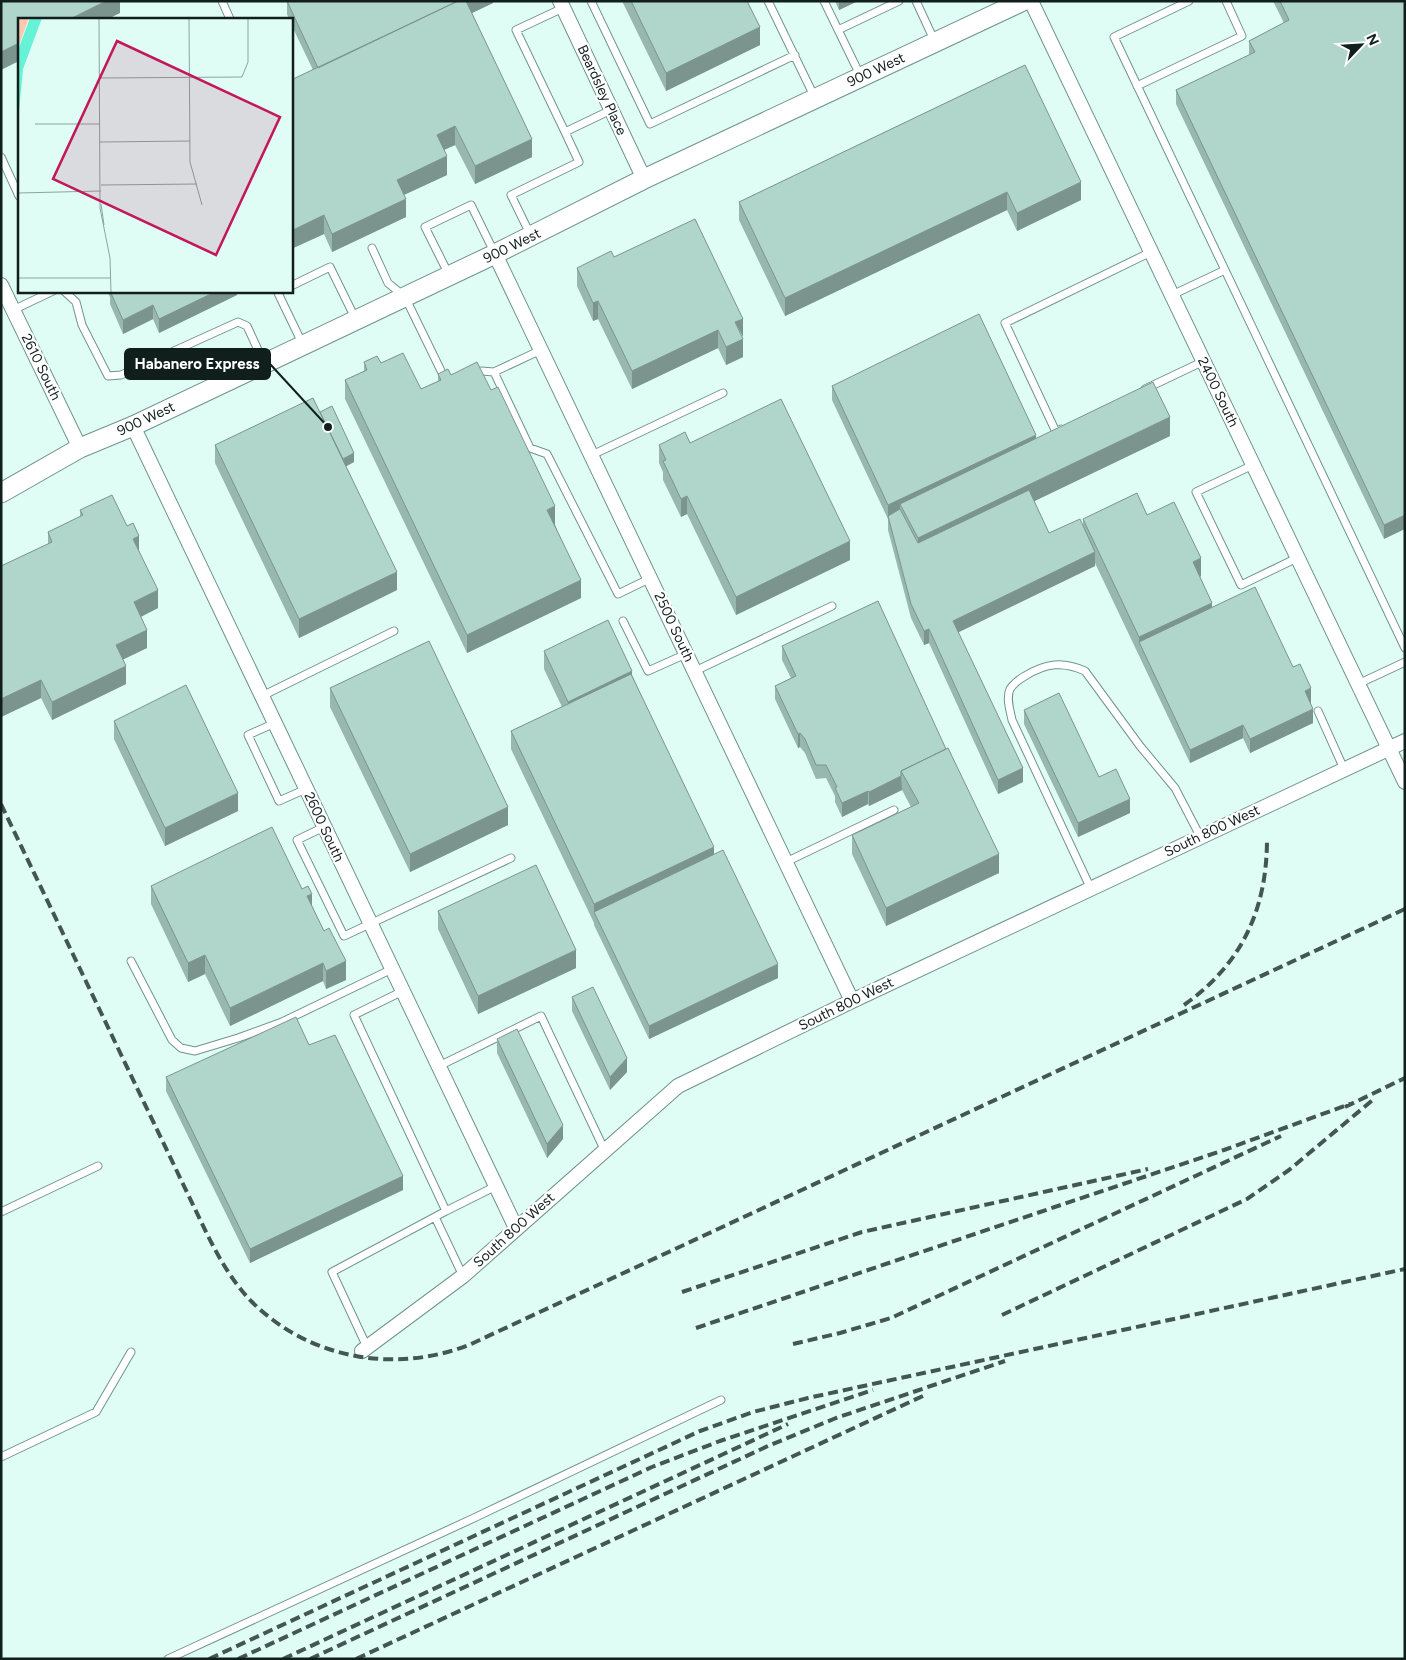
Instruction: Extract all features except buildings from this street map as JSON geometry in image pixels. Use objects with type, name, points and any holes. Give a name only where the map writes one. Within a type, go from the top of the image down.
[{"type":"main road","name":"900 West","points":[[1,492],[80,448],[133,426],[304,345],[495,254],[644,179],[1023,1]]},
{"type":"street","name":"2400 South","points":[[1032,1],[1405,782]]},
{"type":"street","name":"Beardsley Place","points":[[561,5],[644,179]]},
{"type":"street","name":"2500 South","points":[[495,254],[852,1001]]},
{"type":"street","name":"2610 South","points":[[1,285],[80,448]]},
{"type":"street","name":"2600 South","points":[[133,426],[516,1228]]},
{"type":"street","name":"South 800 West","points":[[365,1349],[463,1276],[604,1149],[678,1086],[852,1001],[1405,741]]},
{"type":"lane","points":[[222,1],[230,18]]},
{"type":"lane","points":[[591,1],[650,124],[794,55]]},
{"type":"lane","points":[[768,1],[816,99]]},
{"type":"lane","points":[[824,1],[861,77]]},
{"type":"lane","points":[[838,30],[899,1]]},
{"type":"lane","points":[[916,1],[935,42]]},
{"type":"lane","points":[[1189,1],[1114,37],[1405,648]]},
{"type":"lane","points":[[1137,86],[1242,36],[1226,1]]},
{"type":"lane","points":[[531,236],[511,195],[579,162],[516,30],[561,5]]},
{"type":"lane","points":[[565,132],[611,110]]},
{"type":"lane","points":[[1,158],[18,194]]},
{"type":"lane","points":[[449,276],[425,227],[471,205],[495,254]]},
{"type":"lane","points":[[372,248],[388,283],[405,297],[448,385]]},
{"type":"lane","points":[[1065,428],[1056,432],[1005,323],[1151,252]]},
{"type":"lane","points":[[292,286],[330,267],[356,320]]},
{"type":"lane","points":[[1172,295],[1225,270]]},
{"type":"lane","points":[[13,310],[51,292]]},
{"type":"lane","points":[[65,292],[76,302],[82,325],[108,376],[122,375],[238,322],[247,326],[264,363]]},
{"type":"lane","points":[[280,292],[278,293],[304,345]]},
{"type":"lane","points":[[465,378],[481,371],[494,372],[541,350]]},
{"type":"lane","points":[[1135,394],[1204,362]]},
{"type":"lane","points":[[494,372],[530,448],[547,454],[618,594],[651,578]]},
{"type":"lane","points":[[592,455],[723,393]]},
{"type":"lane","points":[[1253,465],[1196,492],[1241,585],[1297,558]]},
{"type":"lane","points":[[695,671],[832,606]]},
{"type":"lane","points":[[623,621],[648,671],[686,654]]},
{"type":"lane","points":[[262,696],[394,631]]},
{"type":"lane","points":[[1358,684],[1405,662]]},
{"type":"lane","points":[[1091,889],[1012,720],[1008,701],[1010,688],[1022,677],[1039,668],[1056,663],[1072,665],[1085,671],[1140,746],[1175,788],[1200,836]]},
{"type":"lane","points":[[1318,710],[1344,769]]},
{"type":"lane","points":[[275,723],[248,735],[279,801],[306,789]]},
{"type":"lane","points":[[786,862],[894,810]]},
{"type":"lane","points":[[324,827],[297,840],[344,936],[511,858]]},
{"type":"lane","points":[[131,961],[172,1040],[182,1048],[195,1051],[282,1022],[392,969]]},
{"type":"lane","points":[[403,991],[354,1015],[446,1211]]},
{"type":"lane","points":[[439,1066],[541,1016],[604,1149]]},
{"type":"lane","points":[[1,1212],[98,1166]]},
{"type":"lane","points":[[365,1349],[332,1272],[496,1186]]},
{"type":"lane","points":[[435,1217],[463,1276]]},
{"type":"lane","points":[[1,1457],[96,1412],[131,1352]]},
{"type":"lane","points":[[168,1659],[466,1522],[721,1400]]},
{"type":"railway","points":[[1,804],[207,1234],[232,1277],[251,1301],[274,1321],[299,1336],[326,1348],[354,1356],[382,1359],[411,1359],[440,1354],[469,1345],[1405,909]]},
{"type":"railway","points":[[1184,1005],[1221,972],[1236,953],[1247,933],[1262,889],[1266,865],[1267,839]]},
{"type":"railway","points":[[1345,1107],[1405,1078]]},
{"type":"railway","points":[[1002,1315],[1247,1199],[1289,1170],[1375,1098]]},
{"type":"railway","points":[[696,1328],[1224,1150],[1350,1104]]},
{"type":"railway","points":[[793,1344],[891,1318],[1281,1136]]},
{"type":"railway","points":[[682,1292],[862,1232],[1148,1169]]},
{"type":"railway","points":[[209,1659],[700,1431],[753,1412],[808,1398],[1405,1269]]},
{"type":"railway","points":[[310,1659],[768,1446],[836,1418],[1005,1361]]},
{"type":"railway","points":[[238,1659],[652,1467],[720,1441],[873,1390]]},
{"type":"railway","points":[[356,1659],[925,1395]]},
{"type":"railway","points":[[283,1659],[788,1424]]},
{"type":"place","name":"Habanero Express","points":[[328,427]]}]
